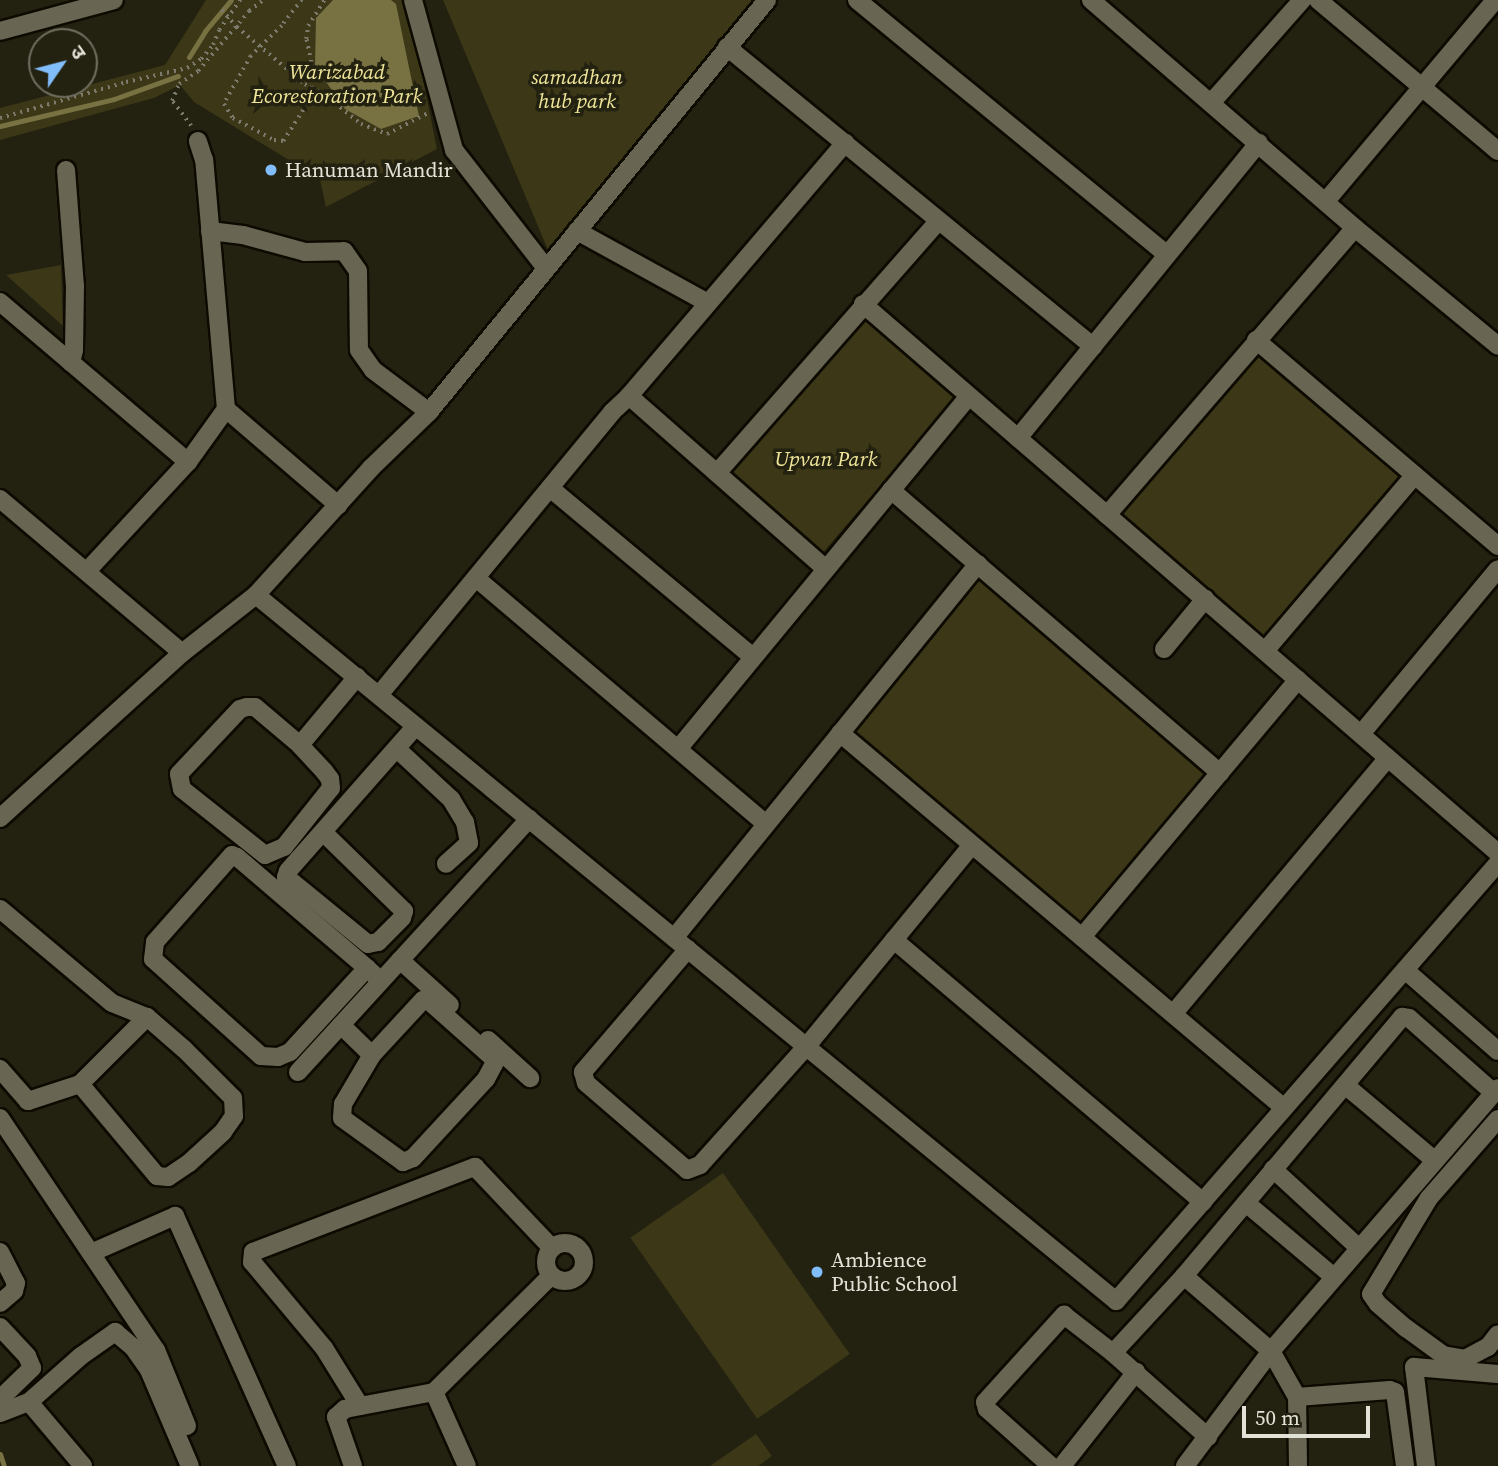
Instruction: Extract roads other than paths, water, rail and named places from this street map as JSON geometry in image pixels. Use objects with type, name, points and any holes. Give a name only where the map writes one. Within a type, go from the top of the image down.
[{"type":"street","points":[[0,31],[69,6],[114,0]]},
{"type":"street","points":[[413,0],[454,150],[545,267]]},
{"type":"street","points":[[0,818],[182,653],[256,595],[338,505],[429,412],[545,267],[767,0]]},
{"type":"street","points":[[857,0],[1167,256]]},
{"type":"street","points":[[1091,0],[1355,228],[1498,346]]},
{"type":"street","points":[[1211,103],[1302,0]]},
{"type":"street","points":[[1318,0],[1498,151]]},
{"type":"street","points":[[1326,201],[1494,0]]},
{"type":"street","points":[[727,47],[1093,347]]},
{"type":"street","points":[[87,572],[188,463],[226,409],[204,160],[198,141]]},
{"type":"street","points":[[379,695],[611,412],[629,396],[845,143]]},
{"type":"street","points":[[1018,438],[1259,143]]},
{"type":"street","points":[[66,170],[75,286],[74,350],[71,363]]},
{"type":"street","points":[[717,473],[938,220]]},
{"type":"street","points":[[1107,516],[1355,228]]},
{"type":"street","points":[[210,231],[243,235],[305,252],[344,251],[358,271],[359,350],[373,370],[429,412]]},
{"type":"street","points":[[577,231],[708,303]]},
{"type":"street","points":[[0,302],[188,463]]},
{"type":"street","points":[[863,304],[1498,853]]},
{"type":"street","points":[[1256,340],[1498,546]]},
{"type":"street","points":[[629,396],[825,568]]},
{"type":"street","points":[[677,750],[969,396]]},
{"type":"street","points":[[226,409],[338,505]]},
{"type":"street","points":[[1265,651],[1415,475]]},
{"type":"street","points":[[550,488],[753,657]]},
{"type":"street","points":[[891,490],[1220,773]]},
{"type":"street","points":[[0,499],[182,653]]},
{"type":"street","points":[[674,937],[978,564]]},
{"type":"street","points":[[1361,734],[1498,569]]},
{"type":"street","points":[[476,578],[766,824]]},
{"type":"street","points":[[256,595],[1116,1301],[1498,863]]},
{"type":"street","points":[[1164,649],[1205,599]]},
{"type":"street","points":[[300,745],[357,677]]},
{"type":"street","points":[[1082,937],[1298,680]]},
{"type":"street","points":[[255,707],[300,745],[330,779],[331,788],[284,847],[276,852],[265,855],[182,789],[179,774],[240,709],[255,707]]},
{"type":"street","points":[[324,833],[404,911],[402,918],[378,942],[368,944],[286,877],[416,726]]},
{"type":"street","points":[[840,733],[1284,1108]]},
{"type":"street","points":[[397,749],[451,799],[465,822],[469,843],[446,864]]},
{"type":"street","points":[[1174,1014],[1388,758]]},
{"type":"street","points":[[298,1072],[529,819]]},
{"type":"street","points":[[688,949],[583,1072],[586,1083],[687,1170],[700,1165],[806,1047],[972,845]]},
{"type":"street","points":[[367,968],[290,1052],[278,1057],[261,1056],[153,959],[155,942],[232,855],[367,968],[381,981]]},
{"type":"street","points":[[0,909],[112,1003],[147,1017],[233,1098],[234,1116],[223,1132],[168,1177],[158,1176],[80,1084]]},
{"type":"street","points":[[894,940],[1202,1202]]},
{"type":"street","points":[[400,960],[530,1078]]},
{"type":"street","points":[[1405,970],[1498,1051]]},
{"type":"street","points":[[423,1000],[443,1011],[494,1059],[494,1064],[486,1079],[413,1158],[403,1162],[342,1118],[343,1104],[372,1055],[423,1000]]},
{"type":"street","points":[[1113,1353],[1184,1276],[1405,1016],[1496,1091],[1271,1351],[1185,1466]]},
{"type":"street","points":[[0,1069],[28,1101],[80,1084],[147,1017]]},
{"type":"street","points":[[341,1025],[372,1055]]},
{"type":"street","points":[[1345,1085],[1434,1160]]},
{"type":"street","points":[[0,1118],[156,1350],[187,1426]]},
{"type":"street","points":[[1498,1119],[1429,1198],[1371,1294],[1378,1304],[1406,1328],[1443,1355],[1465,1359],[1488,1347],[1498,1334]]},
{"type":"street","points":[[360,1406],[324,1348],[252,1262],[253,1252],[475,1167],[552,1248]]},
{"type":"street","points":[[1230,1170],[1250,1198],[1334,1277]]},
{"type":"street","points":[[1273,1170],[1359,1248]]},
{"type":"street","points":[[91,1253],[174,1216],[287,1466]]},
{"type":"street","points":[[564,1243],[576,1246],[584,1263],[580,1275],[569,1282],[551,1276],[546,1259],[552,1248],[564,1243]]},
{"type":"street","points":[[0,1252],[16,1283],[14,1291],[0,1303]]},
{"type":"street","points":[[353,1466],[336,1417],[345,1409],[434,1392],[551,1276]]},
{"type":"street","points":[[1184,1276],[1271,1351],[1297,1397],[1298,1466]]},
{"type":"street","points":[[1051,1466],[987,1409],[987,1398],[1064,1315],[1136,1372],[1208,1437]]},
{"type":"street","points":[[0,1326],[27,1356],[32,1368],[0,1399]]},
{"type":"street","points":[[0,1413],[29,1402],[81,1356],[116,1332],[133,1347],[149,1370],[190,1466]]},
{"type":"street","points":[[1426,1466],[1414,1367],[1498,1374]]},
{"type":"street","points":[[1062,1466],[1136,1372]]},
{"type":"street","points":[[1297,1397],[1390,1390],[1395,1392],[1405,1466]]},
{"type":"street","points":[[434,1392],[467,1466]]},
{"type":"street","points":[[29,1402],[83,1466]]},
{"type":"waterway","points":[[189,57],[205,31],[231,0]]},
{"type":"waterway","points":[[0,126],[114,99],[178,76]]},
{"type":"waterway","points":[[0,1454],[4,1466]]},
{"type":"place","name":"Hanuman Mandir","points":[[271,170]]},
{"type":"place","name":"Ambience Public School","points":[[817,1272]]},
{"type":"park label","name":"Warizabad Ecorestoration Park","points":[[337,84]]},
{"type":"park label","name":"samadhan hub park","points":[[577,89]]},
{"type":"park label","name":"Upvan Park","points":[[826,459]]}]
